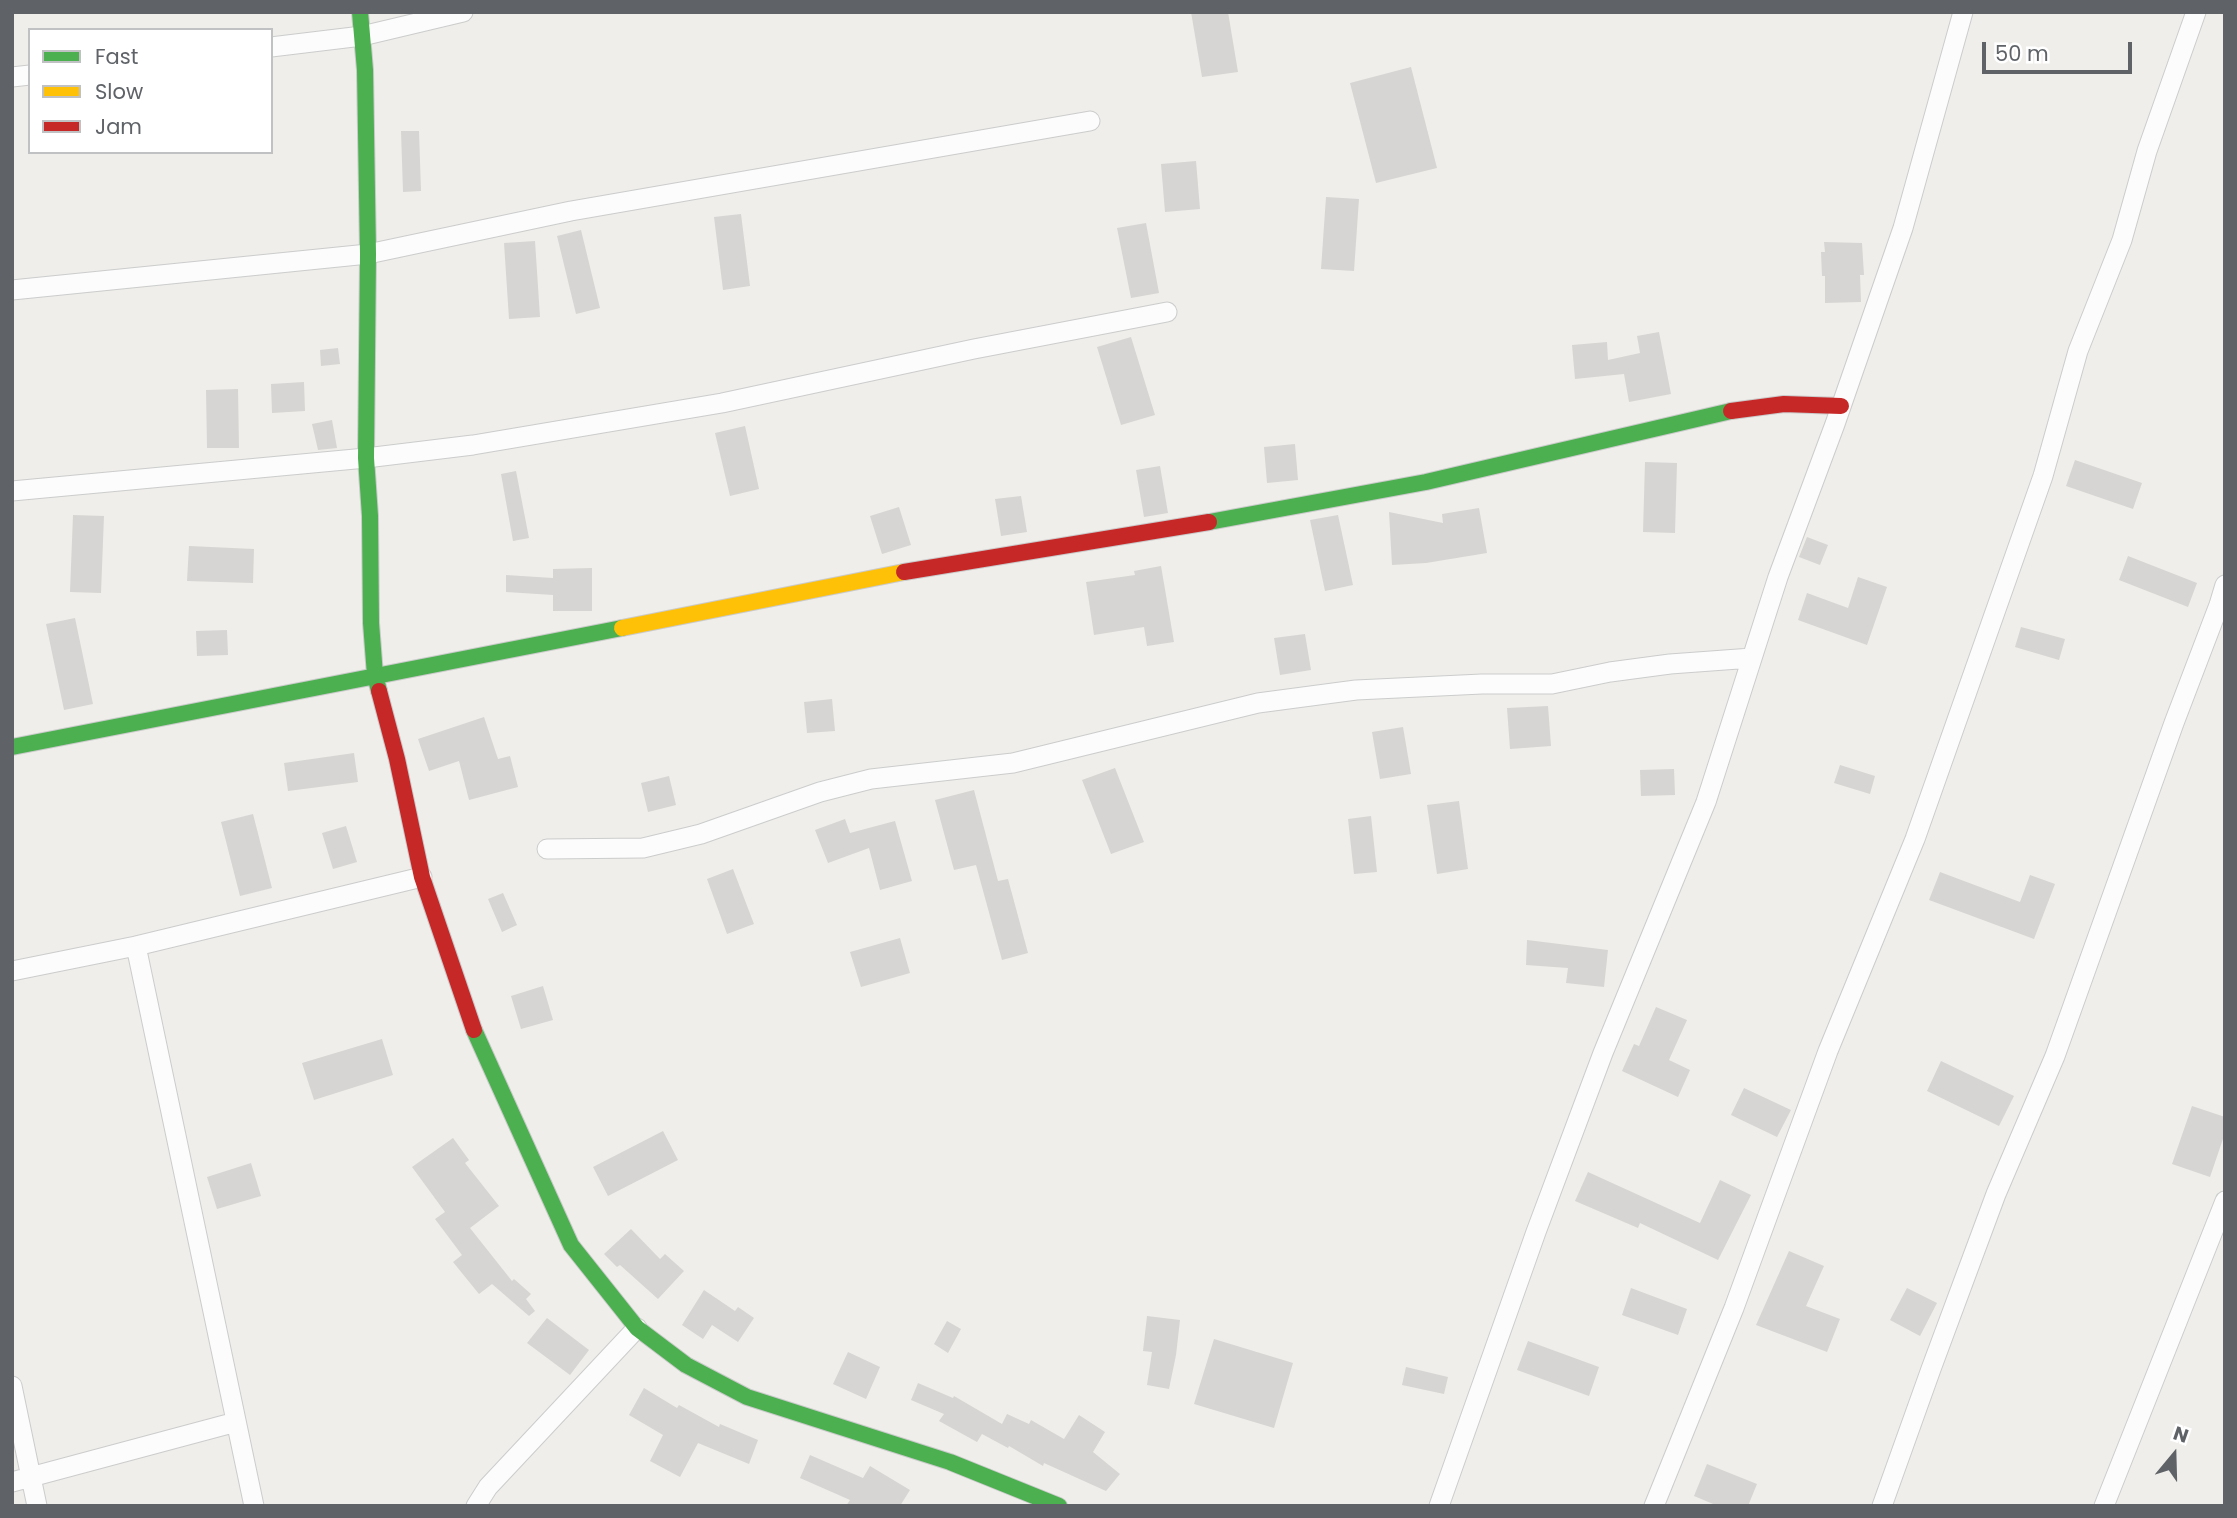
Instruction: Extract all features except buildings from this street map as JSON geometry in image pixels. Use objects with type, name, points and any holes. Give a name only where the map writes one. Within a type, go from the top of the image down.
[{"type":"street","points":[[360,12],[365,70],[368,254],[366,458],[375,675],[397,760],[422,877],[477,1039],[571,1245],[637,1328],[686,1365],[747,1397],[950,1462],[1059,1506]]},
{"type":"street","points":[[273,47],[362,36],[463,12]]},
{"type":"street","points":[[1439,1506],[1593,1079],[1706,802],[1778,577],[1903,228],[1963,12]]},
{"type":"street","points":[[1654,1506],[1734,1308],[1828,1051],[1915,839],[2043,475],[2078,351],[2122,240],[2147,151],[2196,12]]},
{"type":"street","points":[[12,290],[368,254],[571,211],[1090,121]]},
{"type":"street","points":[[12,491],[366,458],[473,445],[722,403],[974,349],[1167,312]]},
{"type":"street","points":[[12,747],[911,571],[1133,536],[1426,482],[1745,408],[1784,404],[1841,406]]},
{"type":"street","points":[[1882,1506],[1996,1195],[2055,1056],[2225,585]]},
{"type":"street","points":[[547,849],[643,848],[701,834],[820,792],[871,779],[1013,763],[1258,703],[1356,690],[1482,684],[1552,684],[1610,672],[1670,664],[1752,658]]},
{"type":"street","points":[[12,971],[135,946],[422,877]]},
{"type":"street","points":[[135,946],[254,1506]]},
{"type":"street","points":[[2104,1506],[2225,1201]]},
{"type":"street","points":[[476,1506],[488,1487],[637,1328]]},
{"type":"street","points":[[12,1386],[22,1480],[37,1506]]},
{"type":"street","points":[[22,1480],[236,1422]]},
{"type":"traffic: fast","points":[[360,12],[365,70],[368,254],[366,458],[370,516],[371,623],[375,675],[379,691]]},
{"type":"traffic: fast","points":[[1209,522],[1426,482],[1731,411]]},
{"type":"traffic: fast","points":[[12,747],[622,628]]},
{"type":"traffic: fast","points":[[474,1030],[571,1245],[637,1328],[686,1365],[747,1397],[950,1462],[1059,1506]]},
{"type":"traffic: slow","points":[[622,628],[904,572]]},
{"type":"traffic: jam","points":[[1731,411],[1784,404],[1841,406]]},
{"type":"traffic: jam","points":[[904,572],[1209,522]]},
{"type":"traffic: jam","points":[[379,691],[397,759],[422,877],[474,1030]]}]
